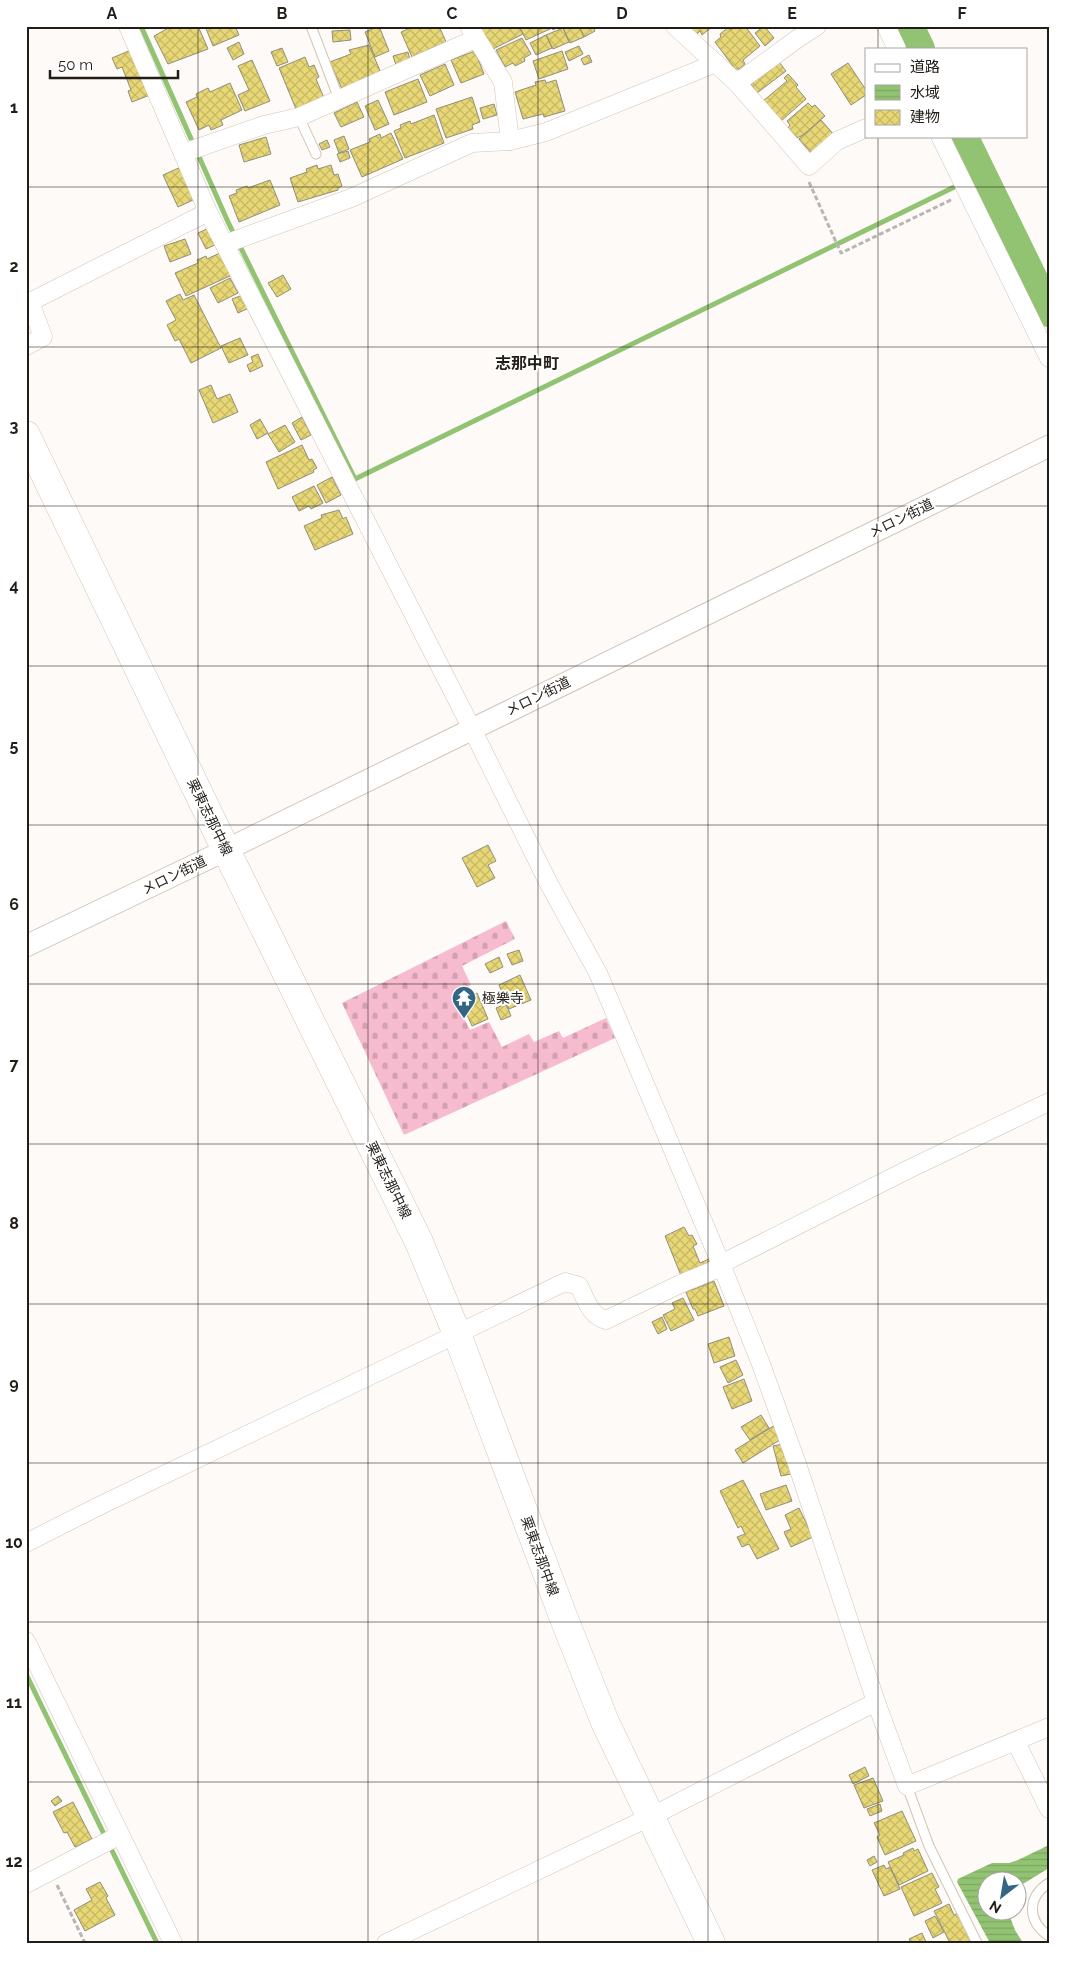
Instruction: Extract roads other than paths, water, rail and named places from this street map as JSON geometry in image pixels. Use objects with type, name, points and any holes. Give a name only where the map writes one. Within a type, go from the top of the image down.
[{"type":"main road","name":"栗東志那中線","points":[[26,435],[226,850],[419,1242],[457,1334],[562,1616],[605,1722],[711,1943]]},
{"type":"street","points":[[128,26],[208,212],[549,884],[598,973],[721,1264],[761,1364],[797,1464],[876,1702],[907,1786],[1049,1727]]},
{"type":"street","points":[[675,26],[737,83],[809,166],[837,141],[865,128]]},
{"type":"street","points":[[737,83],[817,26]]},
{"type":"street","points":[[886,26],[897,48]]},
{"type":"street","points":[[183,153],[264,125],[299,117],[472,33],[503,82],[510,141]]},
{"type":"street","points":[[225,244],[352,198],[472,143],[510,141],[546,132],[716,63]]},
{"type":"street","points":[[941,138],[1049,358]]},
{"type":"street","points":[[26,346],[43,337],[30,302],[208,212]]},
{"type":"street","name":"メロン街道","points":[[26,946],[226,850],[1049,446]]},
{"type":"street","points":[[26,1543],[565,1282],[579,1286],[593,1312],[606,1320],[680,1284],[712,1271],[721,1264],[907,1170],[1049,1102]]},
{"type":"street","points":[[26,1641],[111,1840],[173,1943]]},
{"type":"street","points":[[386,1943],[650,1816],[876,1702]]},
{"type":"street","points":[[1016,1742],[1049,1809]]},
{"type":"street","points":[[26,1884],[51,1873],[111,1840]]},
{"type":"lane","points":[[311,26],[339,99]]},
{"type":"lane","points":[[299,117],[316,154]]},
{"type":"lane","points":[[907,1786],[929,1846],[977,1943]]},
{"type":"lane","points":[[1049,1883],[1040,1889],[1034,1900],[1032,1913],[1035,1922],[1049,1936]]},
{"type":"water","points":[[1049,1845],[1049,1868],[1028,1881],[1028,1872],[978,1872],[978,1921],[957,1882],[958,1879],[992,1863],[1009,1863]]},
{"type":"water","points":[[979,1922],[1012,1922],[1023,1943],[990,1943]]},
{"type":"waterway","points":[[141,26],[228,222],[355,479],[981,174]]},
{"type":"waterway","points":[[909,26],[920,48]]},
{"type":"waterway","points":[[964,138],[1049,312]]},
{"type":"waterway","points":[[26,1674],[157,1943]]},
{"type":"place","name":"極樂寺","points":[[464,1019]]},
{"type":"district","name":"志那中町","points":[[527,363]]}]
